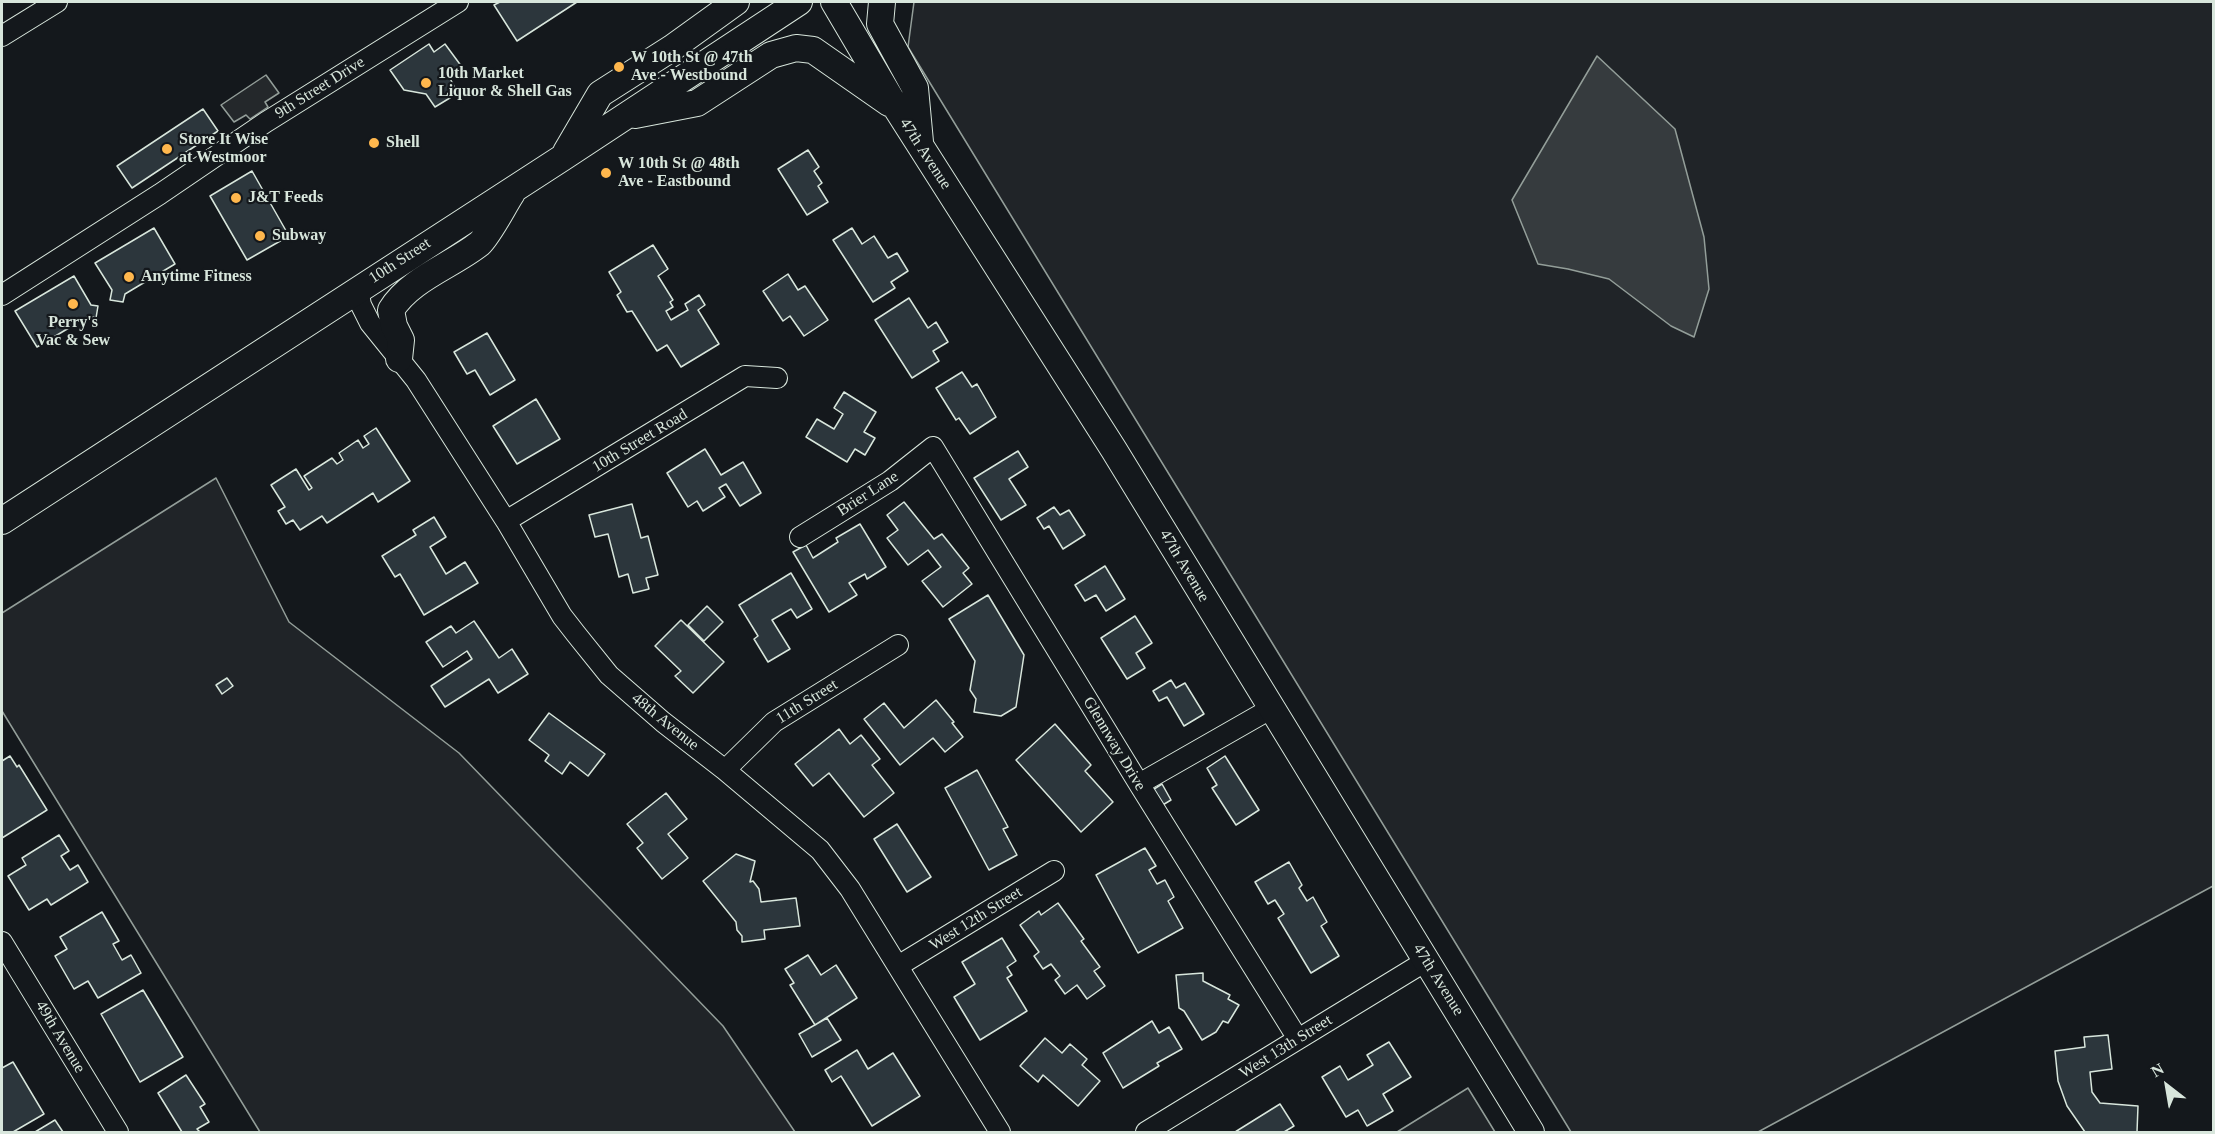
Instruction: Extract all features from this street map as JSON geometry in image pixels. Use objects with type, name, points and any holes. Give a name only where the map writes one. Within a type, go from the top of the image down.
[{"type":"main road","points":[[562,158],[600,93],[672,48],[736,2]]},
{"type":"main road","name":"10th Street","points":[[2,521],[799,2]]},
{"type":"main road","name":"47th Avenue","points":[[834,2],[897,109],[1114,450],[1531,1132]]},
{"type":"main road","points":[[882,2],[880,24],[915,88],[920,145]]},
{"type":"main road","points":[[623,118],[696,103],[771,55],[796,48],[813,50],[897,109]]},
{"type":"main road","points":[[399,359],[401,340],[394,326],[391,310],[396,302],[416,285],[481,242],[515,188]]},
{"type":"street","points":[[2,36],[57,2]]},
{"type":"street","name":"9th Street Drive","points":[[2,295],[295,104],[458,2]]},
{"type":"street","name":"48th Avenue","points":[[358,289],[361,305],[370,323],[416,380],[506,521],[562,616],[609,675],[820,850],[850,889],[1000,1132]]},
{"type":"street","name":"10th Street Road","points":[[506,521],[745,376],[777,378]]},
{"type":"street","name":"Brier Lane","points":[[800,537],[890,482],[933,447]]},
{"type":"street","name":"Glennway Drive","points":[[933,447],[1298,1039]]},
{"type":"street","name":"11th Street","points":[[725,770],[774,722],[898,645]]},
{"type":"street","points":[[1139,784],[1272,708]]},
{"type":"street","name":"West 12th Street","points":[[898,966],[1054,871]]},
{"type":"street","name":"49th Avenue","points":[[2,942],[118,1132]]},
{"type":"street","name":"West 13th Street","points":[[1146,1132],[1426,961]]},
{"type":"shaded area","points":[[914,2],[2213,2],[2213,886],[1758,1132],[1571,1132],[908,47]]},
{"type":"shaded area","points":[[1597,56],[1675,129],[1704,237],[1709,289],[1694,337],[1671,326],[1609,279],[1538,264],[1512,200]]},
{"type":"shaded area","points":[[266,75],[279,93],[265,102],[268,107],[250,119],[246,115],[234,122],[221,105]]},
{"type":"shaded area","points":[[216,478],[289,622],[459,753],[723,1026],[795,1132],[260,1132],[2,711],[2,613]]},
{"type":"shaded area","points":[[1468,1088],[1495,1132],[1397,1132]]},
{"type":"building","points":[[500,2],[577,2],[517,41],[494,5]]},
{"type":"building","name":"10th Market Liquor & Shell Gas","points":[[429,44],[434,52],[445,44],[462,67],[448,75],[458,93],[435,107],[426,94],[404,90],[390,70]]},
{"type":"building","name":"Store It Wise at Westmoor","points":[[203,109],[218,131],[132,188],[117,166]]},
{"type":"building","points":[[808,150],[819,167],[814,171],[822,183],[818,186],[828,202],[807,215],[778,169]]},
{"type":"building","points":[[252,171],[289,236],[247,260],[210,196]]},
{"type":"building","name":"Anytime Fitness","points":[[154,228],[175,264],[125,294],[123,302],[110,300],[112,290],[95,263]]},
{"type":"building","points":[[852,228],[862,244],[874,236],[888,258],[897,253],[908,271],[891,282],[895,288],[873,302],[833,240]]},
{"type":"building","points":[[653,245],[668,269],[658,276],[673,300],[670,302],[673,307],[666,311],[671,320],[688,310],[685,304],[699,295],[705,305],[698,310],[719,344],[681,367],[667,345],[657,351],[632,311],[627,312],[617,295],[621,292],[609,272]]},
{"type":"building","points":[[788,274],[798,290],[805,286],[828,320],[804,336],[790,316],[783,321],[763,291]]},
{"type":"building","points":[[74,276],[91,305],[98,306],[96,318],[89,316],[37,347],[15,311]]},
{"type":"building","points":[[909,298],[928,328],[936,322],[948,342],[933,351],[939,361],[912,378],[875,320]]},
{"type":"building","points":[[487,333],[515,380],[490,395],[475,370],[467,374],[454,352]]},
{"type":"building","points":[[962,372],[972,387],[977,384],[996,417],[970,434],[959,418],[956,420],[936,388]]},
{"type":"building","points":[[844,392],[876,412],[864,432],[875,438],[865,455],[855,449],[847,462],[806,437],[817,419],[834,429],[843,414],[834,408]]},
{"type":"building","points":[[536,399],[560,439],[517,464],[493,426]]},
{"type":"building","points":[[376,428],[410,481],[378,502],[373,493],[327,523],[322,516],[300,530],[293,520],[286,524],[278,511],[285,507],[271,485],[296,469],[309,490],[312,488],[304,476],[332,458],[337,464],[343,460],[339,453],[358,440],[363,448],[369,444],[364,436]]},
{"type":"building","points":[[705,449],[721,475],[743,462],[761,493],[740,506],[726,484],[719,488],[725,497],[703,511],[697,501],[688,507],[667,473]]},
{"type":"building","points":[[1018,451],[1028,467],[1009,479],[1026,505],[1001,520],[974,478]]},
{"type":"building","points":[[904,502],[934,539],[942,534],[969,568],[963,573],[972,584],[943,607],[922,581],[941,567],[928,550],[908,565],[887,538],[898,530],[887,515]]},
{"type":"building","points":[[632,504],[641,538],[648,536],[658,575],[646,578],[649,589],[633,593],[628,574],[619,577],[608,534],[595,537],[589,515]]},
{"type":"building","points":[[1054,507],[1060,515],[1069,510],[1085,535],[1063,549],[1049,526],[1044,529],[1037,518]]},
{"type":"building","points":[[434,517],[446,537],[430,547],[446,574],[465,562],[478,583],[424,615],[400,574],[395,577],[382,556],[416,535],[413,530]]},
{"type":"building","points":[[860,524],[886,567],[867,579],[865,574],[849,583],[857,595],[829,612],[793,552],[806,545],[813,558],[838,542],[836,538]]},
{"type":"building","points":[[1105,566],[1125,599],[1106,611],[1096,595],[1085,601],[1075,585]]},
{"type":"building","points":[[791,573],[812,609],[797,618],[791,609],[772,620],[790,649],[768,662],[754,639],[758,636],[739,605]]},
{"type":"building","points":[[988,595],[1024,655],[1016,707],[1001,716],[974,712],[976,699],[970,690],[975,661],[949,619]]},
{"type":"building","points":[[707,606],[723,622],[704,641],[688,625]]},
{"type":"building","points":[[1135,616],[1152,643],[1136,653],[1145,668],[1127,679],[1101,638]]},
{"type":"building","points":[[681,620],[724,662],[693,693],[675,676],[681,671],[655,646]]},
{"type":"building","points":[[474,621],[499,658],[512,649],[528,674],[498,693],[489,679],[445,707],[431,686],[472,659],[467,651],[443,667],[426,642],[451,626],[456,633]]},
{"type":"building","points":[[227,678],[233,686],[222,694],[216,685]]},
{"type":"building","points":[[1171,680],[1176,688],[1185,683],[1204,714],[1184,726],[1167,697],[1159,701],[1153,691]]},
{"type":"building","points":[[936,700],[963,737],[945,752],[933,738],[900,765],[864,719],[884,703],[904,728]]},
{"type":"building","points":[[549,713],[605,754],[588,776],[570,762],[562,774],[545,761],[549,755],[529,740]]},
{"type":"building","points":[[1055,724],[1091,765],[1085,771],[1113,802],[1081,832],[1016,760]]},
{"type":"building","points":[[839,729],[850,744],[861,735],[880,759],[872,765],[894,793],[864,817],[829,773],[813,786],[795,764]]},
{"type":"building","points":[[10,756],[17,767],[19,765],[47,810],[2,838],[2,761]]},
{"type":"building","points":[[1225,756],[1259,810],[1236,825],[1212,788],[1217,785],[1207,768]]},
{"type":"building","points":[[977,770],[1008,827],[1003,829],[1017,855],[989,870],[945,788]]},
{"type":"building","points":[[1162,784],[1171,800],[1161,806],[1151,791]]},
{"type":"building","points":[[666,793],[687,819],[668,834],[688,858],[662,879],[637,848],[643,843],[627,824]]},
{"type":"building","points":[[897,824],[931,877],[907,892],[874,839]]},
{"type":"building","points":[[59,835],[69,851],[61,856],[70,870],[78,865],[88,882],[51,905],[47,899],[29,910],[8,876],[26,865],[22,858]]},
{"type":"building","points":[[1145,848],[1156,866],[1149,870],[1157,884],[1165,880],[1174,897],[1168,901],[1183,928],[1138,953],[1096,875]]},
{"type":"building","points":[[736,854],[755,861],[750,882],[753,881],[759,889],[761,902],[796,898],[800,926],[764,930],[765,939],[742,942],[736,922],[703,881]]},
{"type":"building","points":[[1289,862],[1302,885],[1299,888],[1307,901],[1313,897],[1327,922],[1321,926],[1339,956],[1311,973],[1278,918],[1284,914],[1275,900],[1268,904],[1255,882]]},
{"type":"building","points":[[1058,903],[1084,939],[1081,941],[1100,967],[1094,971],[1105,986],[1087,999],[1077,985],[1065,994],[1055,980],[1060,976],[1051,964],[1043,969],[1034,956],[1039,952],[1020,925],[1039,911],[1041,915]]},
{"type":"building","points":[[102,912],[119,941],[113,944],[122,960],[131,955],[141,973],[98,998],[88,981],[74,989],[55,956],[67,949],[60,937]]},
{"type":"building","points":[[1002,938],[1016,961],[1007,967],[1012,975],[1007,978],[1027,1011],[980,1040],[954,997],[975,984],[962,962]]},
{"type":"building","points":[[808,955],[821,975],[836,965],[857,998],[815,1025],[790,985],[794,983],[785,969]]},
{"type":"building","points":[[1203,973],[1203,981],[1230,995],[1228,999],[1239,1005],[1228,1023],[1223,1021],[1216,1032],[1202,1040],[1184,1011],[1179,1008],[1176,975]]},
{"type":"building","points":[[143,990],[183,1057],[140,1082],[101,1014]]},
{"type":"building","points":[[827,1018],[841,1040],[812,1057],[799,1034]]},
{"type":"building","points":[[1152,1021],[1159,1033],[1169,1027],[1182,1049],[1157,1063],[1159,1066],[1123,1088],[1103,1053]]},
{"type":"building","points":[[2108,1035],[2112,1069],[2090,1072],[2092,1092],[2100,1103],[2138,1106],[2137,1132],[2085,1132],[2067,1106],[2058,1081],[2055,1051],[2085,1047],[2084,1037]]},
{"type":"building","points":[[1045,1038],[1062,1053],[1070,1044],[1087,1059],[1082,1065],[1100,1081],[1078,1106],[1043,1075],[1038,1082],[1020,1066]]},
{"type":"building","points":[[1389,1042],[1411,1077],[1383,1094],[1393,1111],[1367,1126],[1358,1110],[1346,1117],[1322,1077],[1340,1066],[1348,1080],[1373,1065],[1367,1055]]},
{"type":"building","points":[[857,1050],[868,1069],[893,1053],[920,1096],[872,1126],[841,1076],[832,1082],[825,1070]]},
{"type":"building","points":[[13,1062],[44,1114],[13,1132],[2,1132],[2,1068]]},
{"type":"building","points":[[186,1075],[205,1104],[200,1107],[209,1122],[197,1129],[200,1132],[182,1132],[158,1093]]},
{"type":"building","points":[[1280,1104],[1294,1126],[1284,1132],[1235,1132]]},
{"type":"building","points":[[55,1120],[63,1132],[35,1132]]},
{"type":"place","name":"W 10th St @ 47th Ave - Westbound","points":[[619,67]]},
{"type":"place","name":"10th Market Liquor & Shell Gas","points":[[426,83]]},
{"type":"place","name":"Shell","points":[[374,143]]},
{"type":"place","name":"Store It Wise at Westmoor","points":[[167,149]]},
{"type":"place","name":"W 10th St @ 48th Ave - Eastbound","points":[[606,173]]},
{"type":"place","name":"J&T Feeds","points":[[236,198]]},
{"type":"place","name":"Subway","points":[[260,236]]},
{"type":"place","name":"Anytime Fitness","points":[[129,277]]},
{"type":"place","name":"Perry's Vac & Sew","points":[[73,304]]}]
